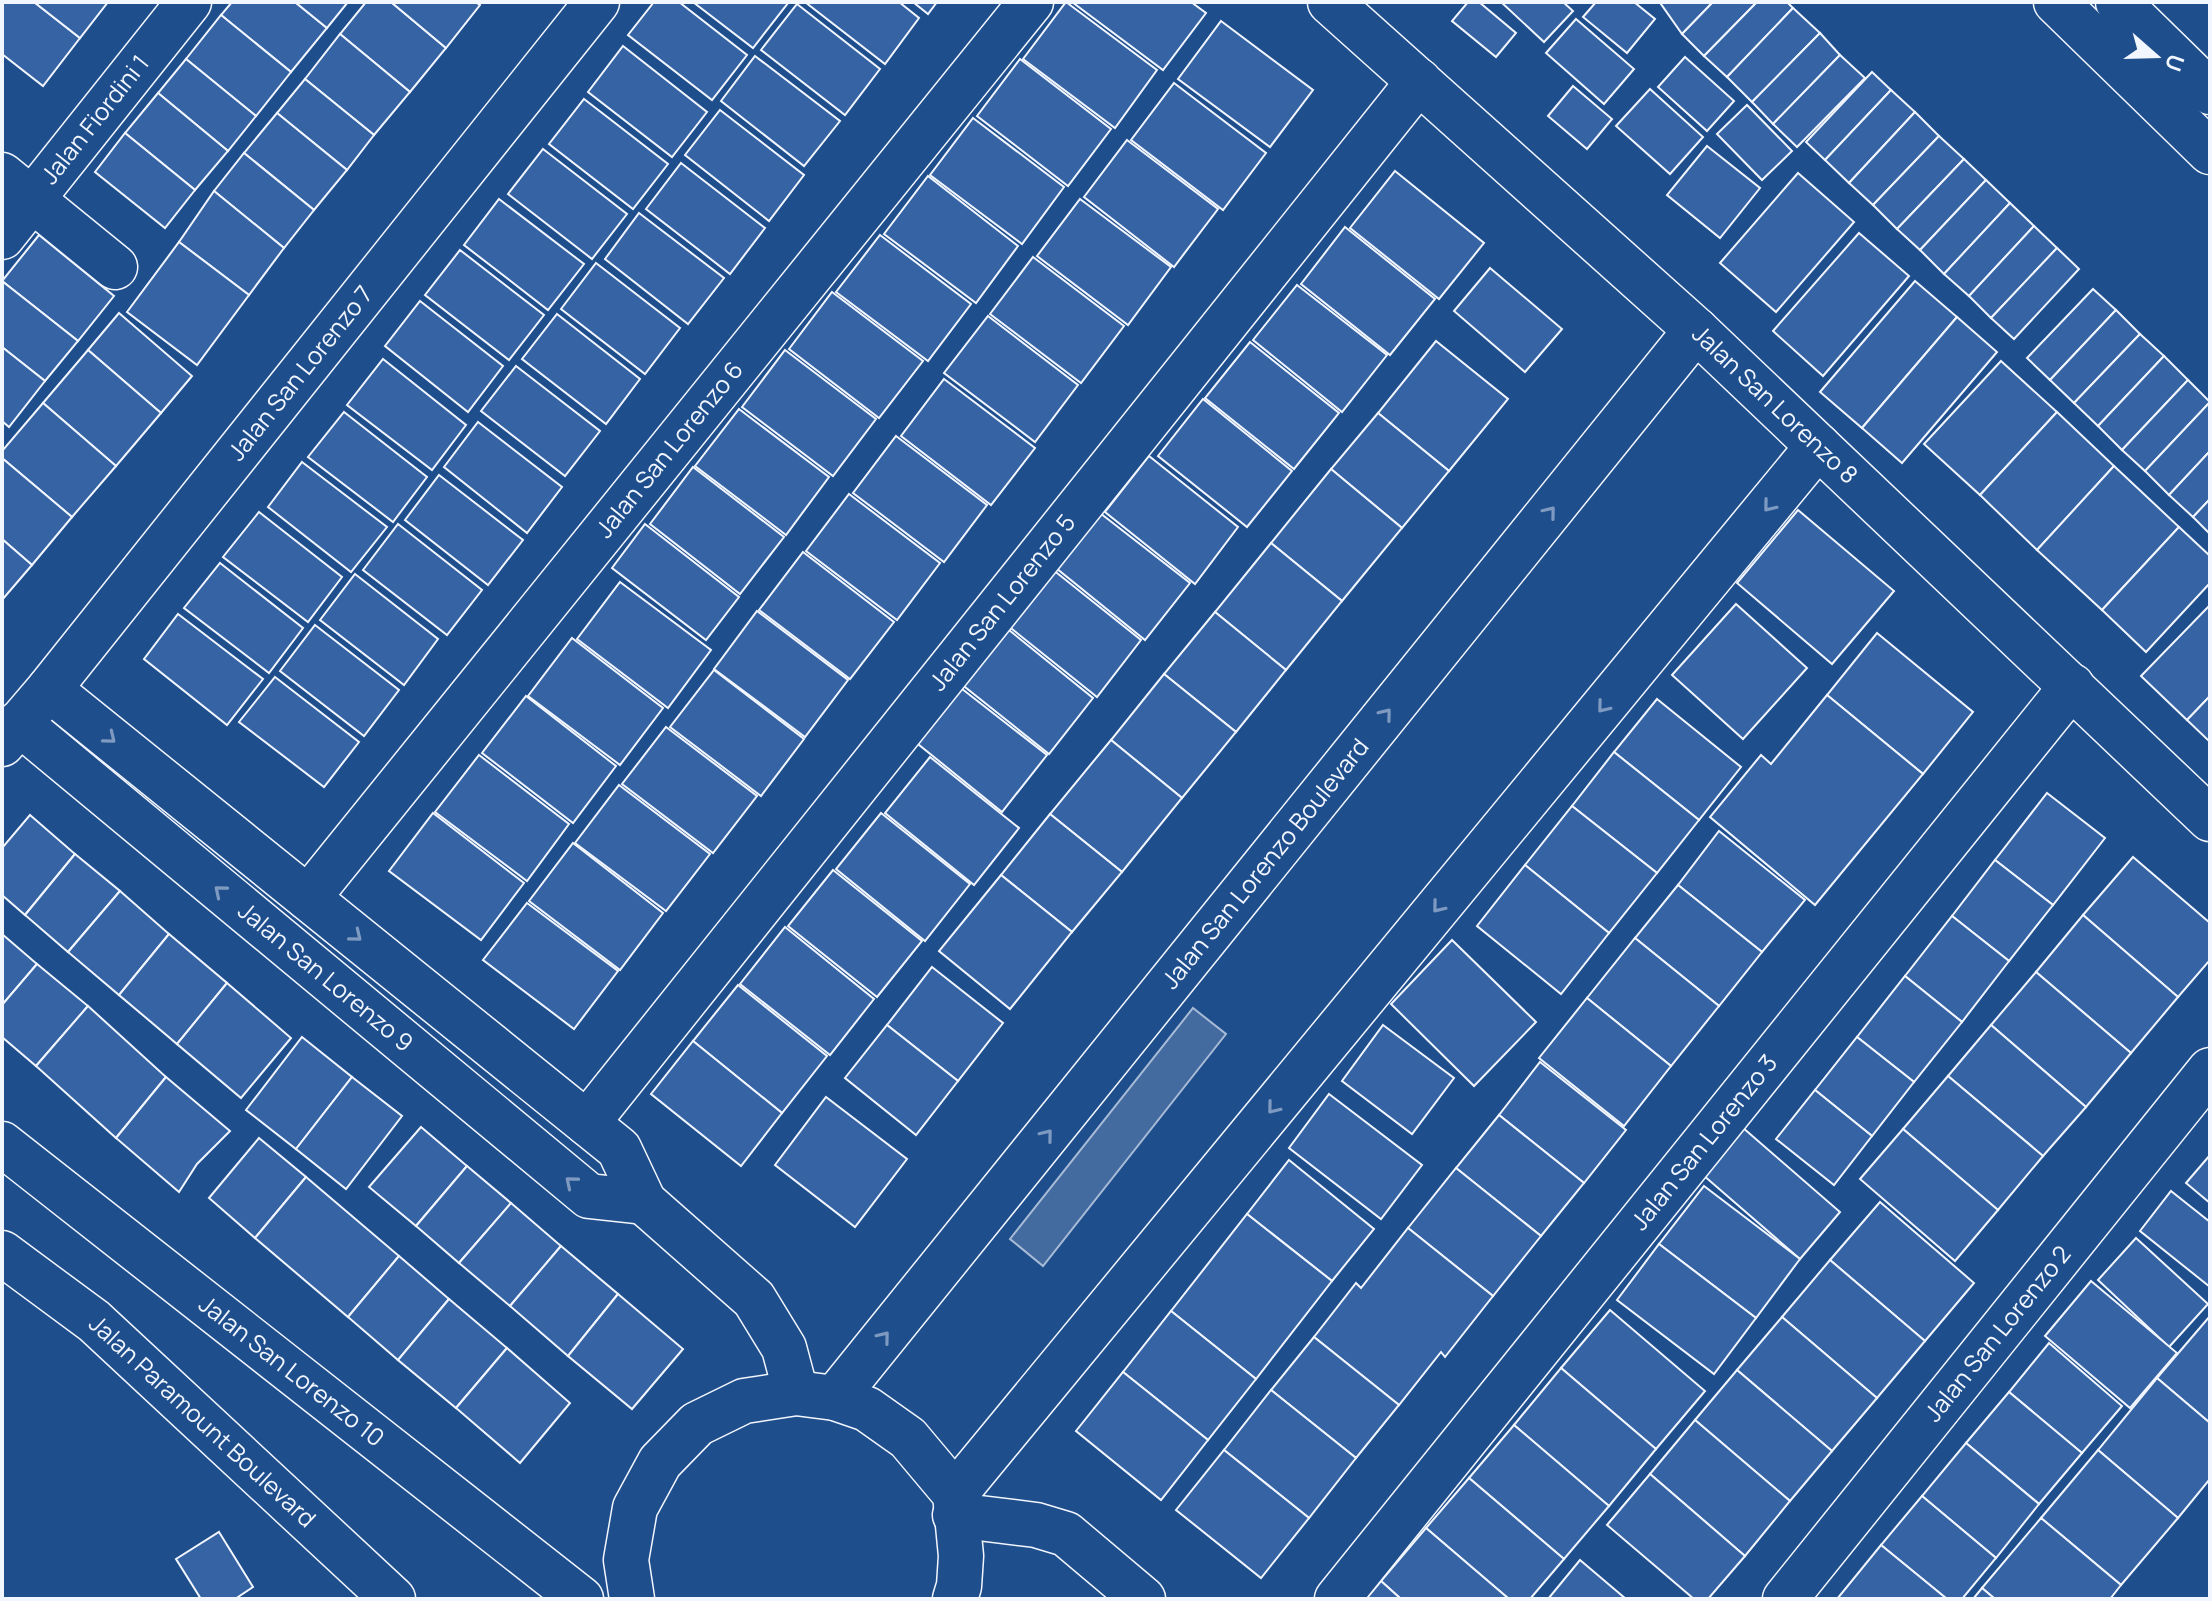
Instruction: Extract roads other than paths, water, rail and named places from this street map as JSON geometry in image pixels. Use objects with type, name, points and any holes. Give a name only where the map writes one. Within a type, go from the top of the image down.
[{"type":"street","name":"Jalan Fiordini 1","points":[[2,237],[17,187],[189,2]]},
{"type":"street","name":"Jalan San Lorenzo 7","points":[[10,734],[597,2]]},
{"type":"street","name":"Jalan San Lorenzo 6","points":[[308,898],[1031,2]]},
{"type":"street","name":"Jalan San Lorenzo 8","points":[[1330,2],[1696,330],[2210,819]]},
{"type":"street","points":[[2056,2],[2210,152]]},
{"type":"street","points":[[2118,2],[2205,76]]},
{"type":"street","name":"Jalan San Lorenzo 5","points":[[587,1123],[1419,81]]},
{"type":"street","points":[[17,187],[115,267]]},
{"type":"street","name":"Jalan San Lorenzo Boulevard","points":[[798,1396],[1696,330]]},
{"type":"street","points":[[957,1522],[1818,446]]},
{"type":"street","name":"Jalan San Lorenzo 3","points":[[1337,1599],[2072,686]]},
{"type":"street","name":"Jalan San Lorenzo 9","points":[[49,689],[619,1149],[644,1202],[754,1299],[784,1348],[798,1396]]},
{"type":"street","name":"Jalan San Lorenzo 9","points":[[10,734],[426,1062],[589,1196],[644,1202]]},
{"type":"street","points":[[426,1062],[462,1022]]},
{"type":"street","name":"Jalan San Lorenzo 2","points":[[1785,1599],[2210,1070]]},
{"type":"street","name":"Jalan San Lorenzo 10","points":[[2,1144],[581,1599]]},
{"type":"street","name":"Jalan Paramount Boulevard","points":[[2,1253],[94,1321],[393,1599]]},
{"type":"street","points":[[624,1593],[635,1508],[660,1462],[697,1424],[744,1401],[798,1396],[867,1409],[908,1438],[957,1522],[959,1586],[955,1599]]},
{"type":"street","points":[[957,1522],[1036,1525],[1066,1534],[1143,1599]]},
{"type":"water","points":[[1193,1008],[1226,1034],[1043,1266],[1010,1239]]}]
